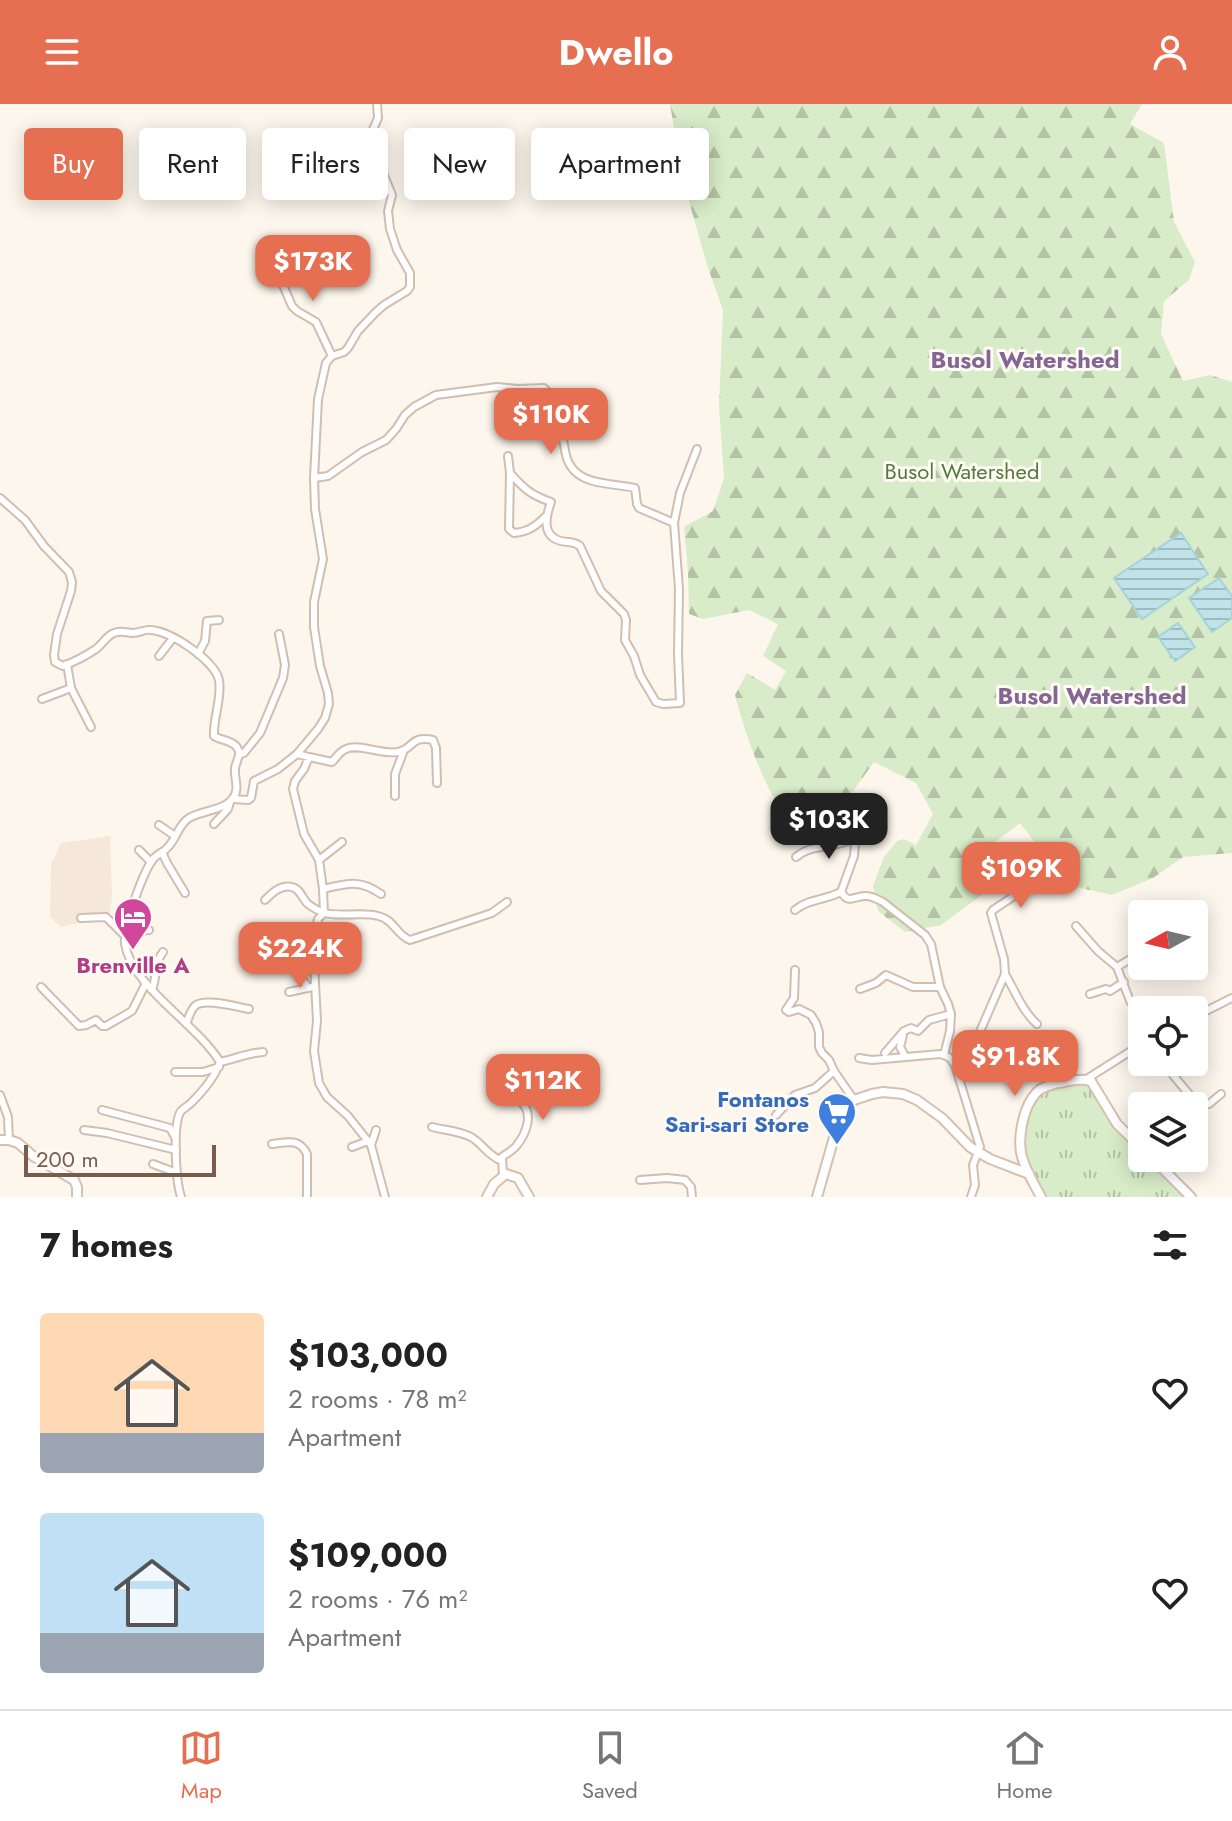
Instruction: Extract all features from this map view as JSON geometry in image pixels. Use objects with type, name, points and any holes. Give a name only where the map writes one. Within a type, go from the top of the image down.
[{"type":"main road","points":[[1041,1197],[1022,1156],[1020,1140],[1022,1125],[1036,1092],[1078,1079],[1091,1081],[1117,1124],[1128,1135]]},
{"type":"main road","points":[[817,1197],[841,1113],[854,1100],[883,1092],[911,1097],[933,1110],[977,1152],[1029,1174]]},
{"type":"main road","points":[[4,1140],[18,1143],[33,1156],[74,1180],[77,1197]]},
{"type":"main road","points":[[1166,1172],[1191,1197]]},
{"type":"main road","points":[[487,1197],[494,1184],[503,1175],[509,1174],[518,1178],[529,1197]]},
{"type":"street","points":[[219,1064],[214,1053],[187,1022],[146,983],[130,960],[124,934],[151,862],[169,846],[186,820],[231,801],[251,798],[254,781],[278,769],[297,754],[325,718],[328,693],[314,627],[314,602],[323,559],[315,509],[314,478],[319,389],[326,363],[332,356],[344,352],[375,313],[410,287],[410,273],[397,250],[388,220],[392,195],[371,144],[371,134],[378,118],[377,104]]},
{"type":"street","points":[[271,257],[292,306],[316,322],[332,356]]},
{"type":"street","points":[[314,478],[328,476],[362,452],[386,440],[405,415],[436,395],[497,387],[542,387],[554,398],[558,428],[572,469],[596,482],[635,488],[639,508],[674,523]]},
{"type":"street","points":[[545,517],[548,530],[555,538],[580,546],[601,591],[624,614],[625,640],[656,702],[677,704],[681,699],[674,523],[680,493],[697,449]]},
{"type":"street","points":[[508,456],[508,525],[510,531],[517,533],[535,527],[545,517],[551,502],[533,496],[510,473]]},
{"type":"street","points":[[0,498],[25,520],[69,572],[71,591],[57,634],[54,655],[58,665],[67,664],[99,647],[113,633],[152,630],[173,638],[198,654],[218,676],[214,736],[232,743],[240,754],[235,768],[237,791],[228,809],[214,824]]},
{"type":"street","points":[[198,654],[205,641],[207,621],[219,620]]},
{"type":"street","points":[[240,754],[260,733],[283,678],[285,665],[279,634]]},
{"type":"street","points":[[159,656],[173,638]]},
{"type":"street","points":[[67,664],[71,688],[91,727]]},
{"type":"street","points":[[42,699],[71,688]]},
{"type":"street","points":[[395,796],[395,774],[404,750],[414,741],[433,740],[437,783]]},
{"type":"street","points":[[297,754],[332,762],[341,752],[352,747],[383,752],[404,750]]},
{"type":"street","points":[[309,757],[293,789],[304,834],[319,860],[323,889],[324,913],[318,919],[313,945],[312,987],[317,1021],[314,1051],[319,1083],[327,1097],[348,1116],[369,1143],[385,1197]]},
{"type":"street","points":[[159,825],[175,836]]},
{"type":"street","points":[[795,910],[803,903],[841,892],[856,851],[855,843],[848,840],[810,849],[796,857]]},
{"type":"street","points":[[319,860],[342,842]]},
{"type":"street","points":[[139,850],[151,862]]},
{"type":"street","points":[[162,852],[185,893]]},
{"type":"street","points":[[323,889],[360,882],[381,894]]},
{"type":"street","points":[[1025,883],[991,913],[1005,974],[1037,1024]]},
{"type":"street","points":[[265,900],[275,890],[290,886],[296,888],[310,906],[324,913],[384,918],[410,940],[492,913],[507,902]]},
{"type":"street","points":[[841,892],[849,899],[864,896],[877,898],[925,935],[931,944],[940,987],[951,1014],[952,1023],[944,1055]]},
{"type":"street","points":[[81,918],[106,917],[124,934]]},
{"type":"street","points":[[1076,926],[1117,967],[1128,996]]},
{"type":"street","points":[[124,934],[149,930]]},
{"type":"street","points":[[152,990],[157,977],[157,960],[163,952]]},
{"type":"street","points":[[290,959],[312,987]]},
{"type":"street","points":[[1117,967],[1128,960]]},
{"type":"street","points":[[795,970],[794,998],[786,1009],[788,1012],[799,1009],[811,1015],[819,1032],[822,1053],[854,1100]]},
{"type":"street","points":[[955,1065],[975,1043],[1005,974]]},
{"type":"street","points":[[860,989],[886,975],[913,987],[940,987]]},
{"type":"street","points":[[1090,994],[1106,989],[1110,991],[1124,982]]},
{"type":"street","points":[[41,987],[79,1026],[96,1020],[106,1026],[132,1011],[146,983]]},
{"type":"street","points":[[289,992],[312,987]]},
{"type":"street","points":[[1208,1010],[1230,1000]]},
{"type":"street","points":[[187,1022],[194,1006],[201,1003],[249,1009]]},
{"type":"street","points":[[885,1053],[904,1031],[911,1028],[918,1031],[929,1020],[951,1014]]},
{"type":"street","points":[[904,1031],[900,1047],[904,1054]]},
{"type":"street","points":[[175,1072],[203,1072],[247,1053],[263,1052]]},
{"type":"street","points":[[1085,1080],[1128,1053]]},
{"type":"street","points":[[859,1058],[872,1060],[940,1054],[950,1058],[955,1065],[980,1147],[973,1165],[975,1185],[971,1197]]},
{"type":"street","points":[[181,1197],[177,1173],[177,1120],[219,1064]]},
{"type":"street","points":[[776,1115],[795,1095],[815,1088],[834,1071]]},
{"type":"street","points":[[500,1075],[505,1090],[526,1108],[529,1117],[517,1146],[502,1157],[503,1175]]},
{"type":"street","points":[[1174,1076],[1198,1105],[1209,1104],[1221,1094]]},
{"type":"street","points":[[0,1095],[8,1117],[4,1140]]},
{"type":"street","points":[[102,1110],[170,1128],[177,1140]]},
{"type":"street","points":[[432,1127],[468,1135],[492,1158],[502,1161]]},
{"type":"street","points":[[84,1130],[176,1150]]},
{"type":"street","points":[[352,1147],[369,1143],[376,1130]]},
{"type":"street","points":[[272,1144],[297,1143],[306,1150],[307,1197]]},
{"type":"street","points":[[153,1164],[177,1173]]},
{"type":"street","points":[[368,1178],[379,1177]]},
{"type":"street","points":[[640,1180],[685,1180],[691,1187],[692,1197]]},
{"type":"shaded area","points":[[110,836],[112,898],[109,915],[106,919],[61,927],[50,917],[51,864],[61,843]]},
{"type":"green space","name":"Busol Watershed","points":[[670,104],[1142,104],[1130,124],[1164,143],[1174,222],[1195,262],[1189,280],[1164,301],[1161,334],[1183,381],[1210,375],[1232,382],[1232,853],[1183,857],[1153,878],[1112,895],[1067,885],[1020,823],[990,846],[983,894],[941,925],[905,932],[878,911],[873,886],[884,857],[897,841],[904,839],[916,845],[933,814],[916,783],[874,762],[821,836],[792,829],[758,764],[735,695],[747,673],[775,690],[786,671],[763,656],[778,624],[749,610],[703,619],[689,614],[684,527],[713,511],[724,478],[719,406],[723,310],[689,200],[709,200],[709,128],[674,128]]},
{"type":"green space","points":[[1078,1083],[1091,1086],[1114,1126],[1128,1140],[1128,1172],[1161,1172],[1186,1197],[1046,1197],[1027,1157],[1025,1137],[1029,1114],[1036,1100],[1042,1093]]},
{"type":"water","points":[[1181,533],[1208,574],[1142,619],[1114,578]]},
{"type":"water","points":[[1219,578],[1232,596],[1232,618],[1212,632],[1189,598]]},
{"type":"water","points":[[1178,623],[1195,647],[1175,661],[1158,637]]},
{"type":"place","name":"Brenville A","points":[[133,951]]},
{"type":"place","name":"Fontanos Sari-sari Store","points":[[837,1146]]},
{"type":"district","name":"Busol Watershed","points":[[1025,360]]},
{"type":"district","name":"Busol Watershed","points":[[1092,696]]}]
